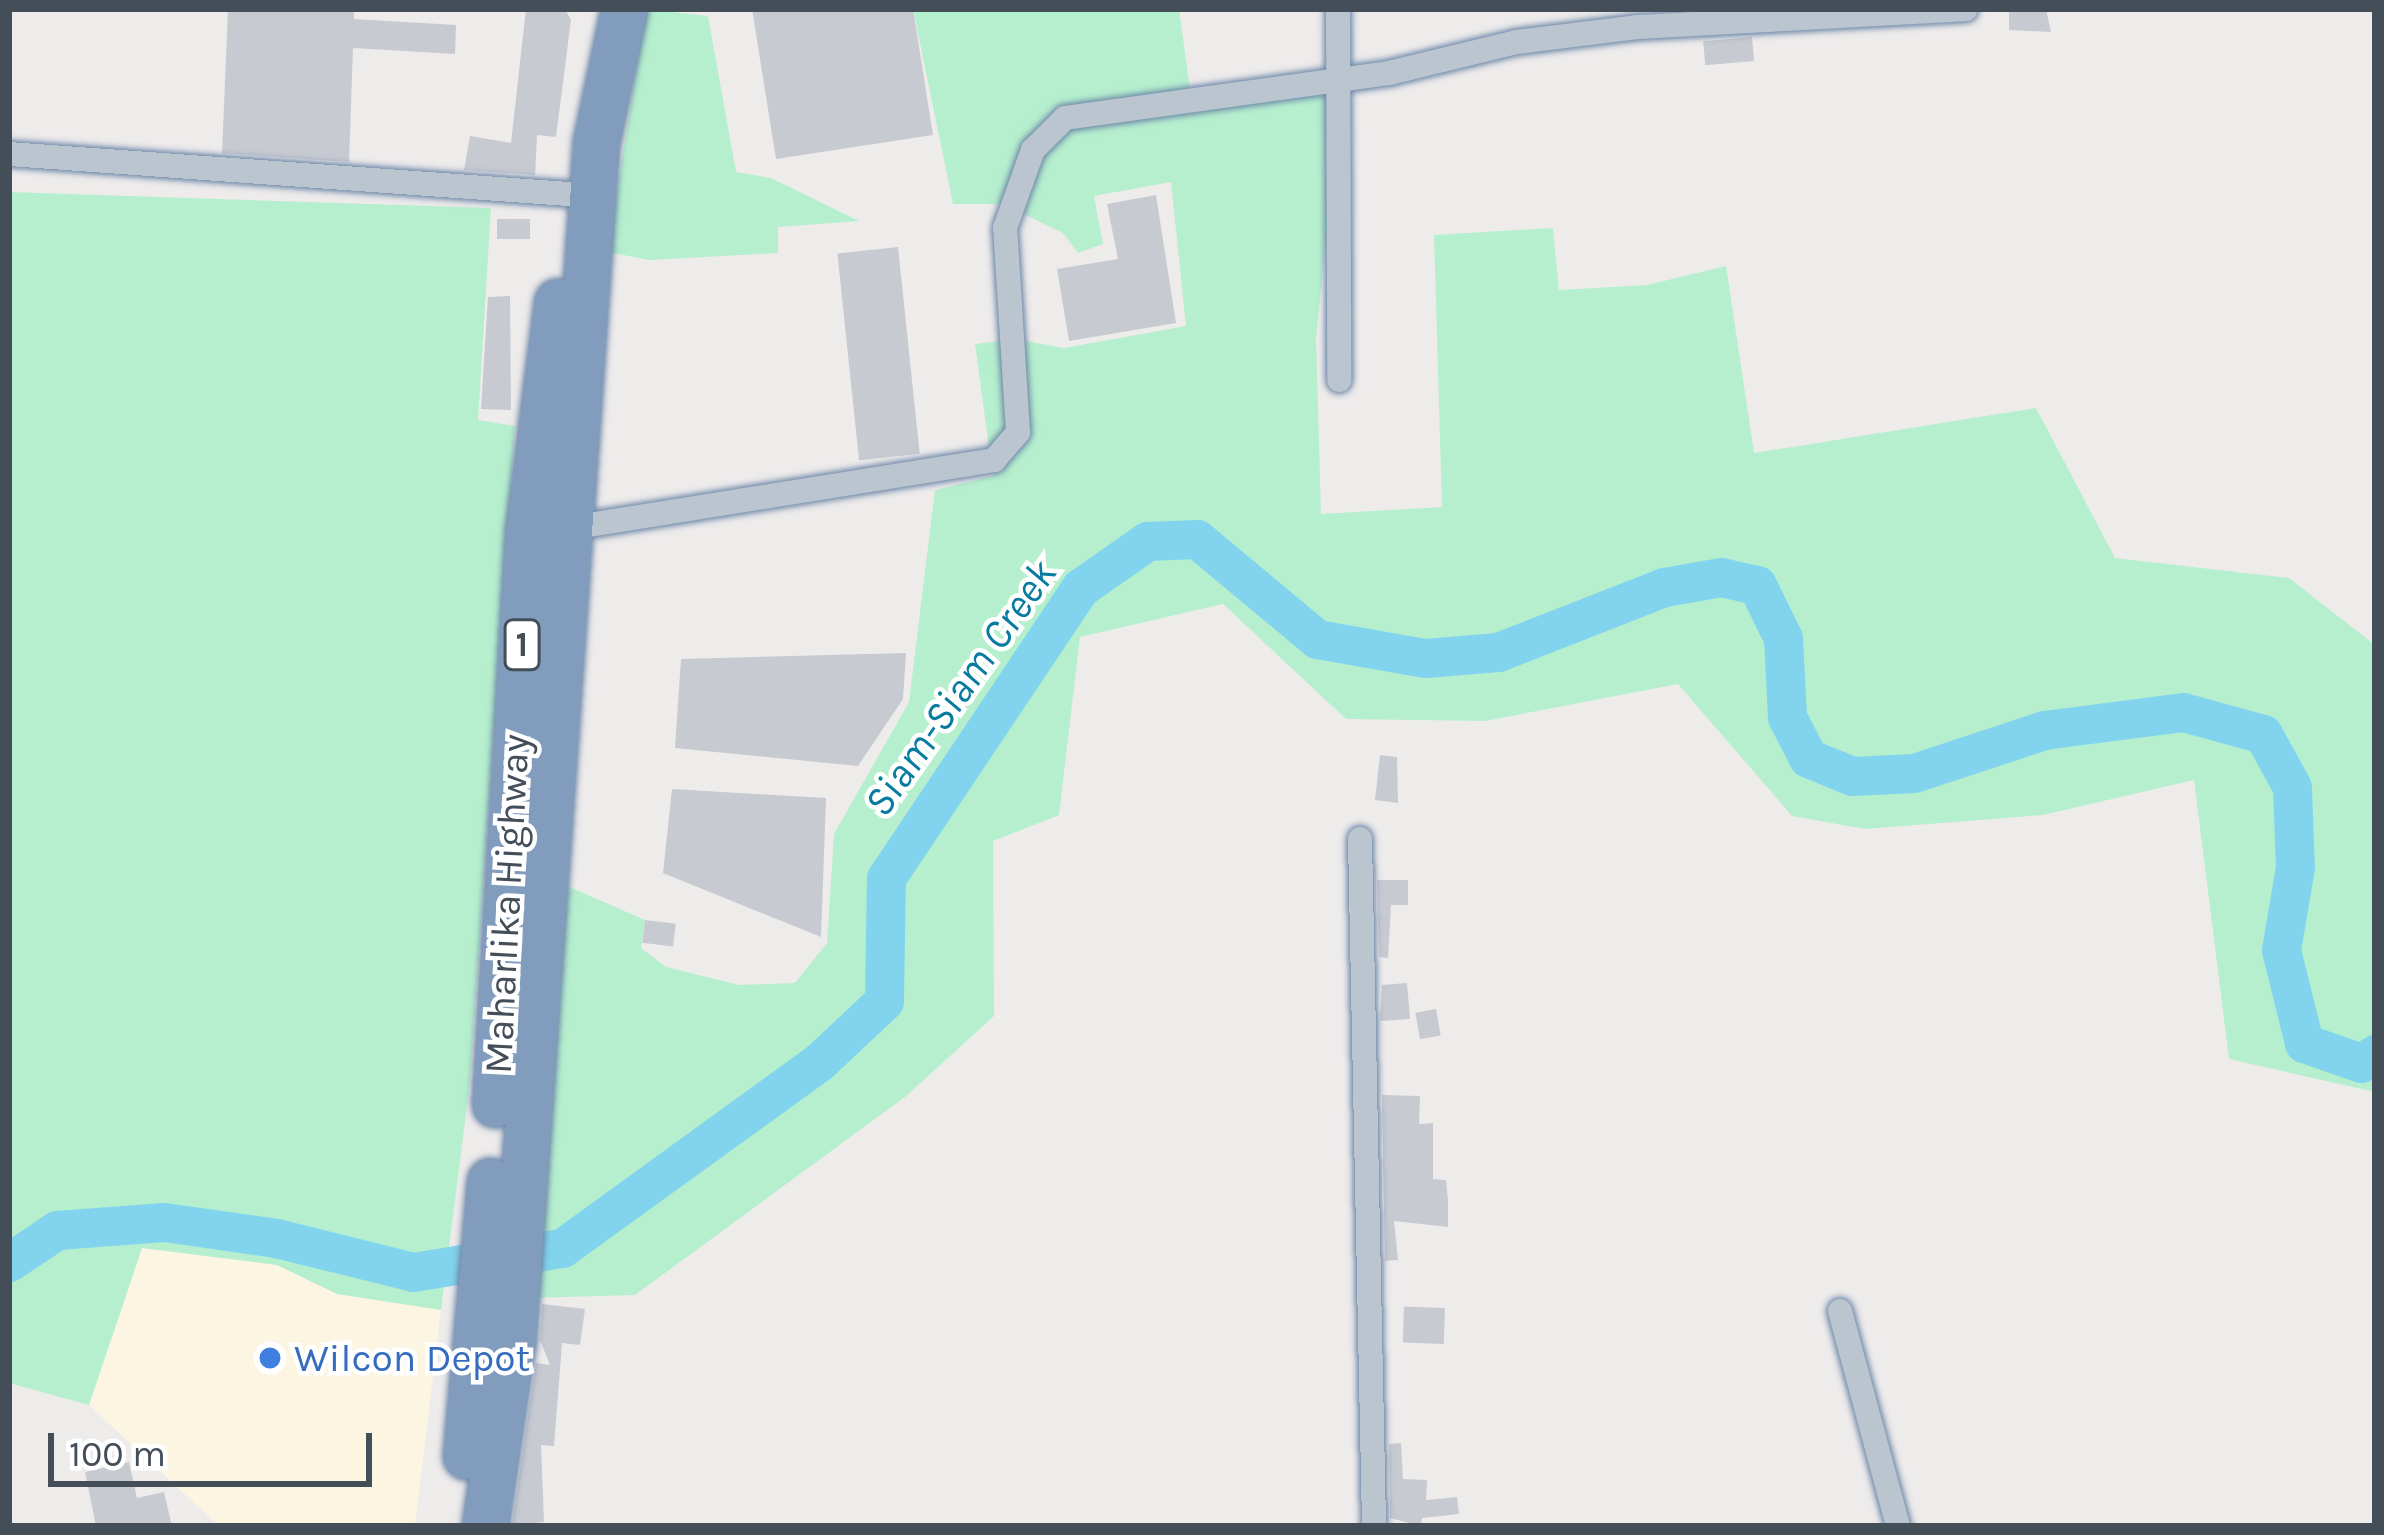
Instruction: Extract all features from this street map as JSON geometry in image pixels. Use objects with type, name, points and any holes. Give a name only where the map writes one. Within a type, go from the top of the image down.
[{"type":"highway","name":"Maharlika Highway","points":[[507,1157],[528,533],[586,194],[624,9]]},
{"type":"highway","name":"Maharlika Highway","points":[[485,1526],[507,1157],[564,529],[586,194]]},
{"type":"highway","name":"Maharlika Highway","points":[[455,1526],[496,1333]]},
{"type":"street","points":[[1337,9],[1340,380]]},
{"type":"street","points":[[564,529],[994,460],[1018,432],[1005,228],[1033,150],[1065,118],[1636,27],[1966,9]]},
{"type":"street","points":[[9,154],[586,194]]},
{"type":"street","points":[[1360,839],[1374,1526]]},
{"type":"street","points":[[1840,1311],[1898,1526]]},
{"type":"shaded area","name":"Wilcon Depot","points":[[142,1248],[277,1265],[337,1294],[441,1310],[415,1526],[219,1526],[89,1405]]},
{"type":"green space","points":[[645,9],[708,16],[736,172],[771,178],[859,221],[778,227],[778,253],[649,260],[608,252]]},
{"type":"green space","points":[[913,9],[1179,9],[1192,104],[1327,85],[1332,185],[1316,337],[1321,514],[1442,507],[1434,235],[1553,228],[1559,290],[1647,285],[1726,266],[1754,453],[2036,408],[2115,558],[2289,578],[2375,645],[2375,1092],[2229,1059],[2194,780],[2043,815],[1865,829],[1792,816],[1678,684],[1485,721],[1346,719],[1223,604],[1080,637],[1059,815],[993,841],[994,1016],[905,1097],[635,1295],[530,1298],[558,882],[645,920],[641,948],[666,967],[739,985],[795,983],[827,943],[834,834],[909,702],[935,490],[993,476],[975,344],[1015,339],[1064,348],[1186,326],[1171,182],[1094,196],[1103,244],[1078,253],[1063,233],[1003,204],[953,204]]},
{"type":"green space","points":[[9,192],[491,208],[478,420],[515,426],[470,1082],[441,1310],[337,1294],[277,1265],[142,1248],[89,1405],[9,1383]]},
{"type":"building","points":[[228,9],[354,9],[354,19],[456,25],[455,54],[353,48],[349,162],[222,153]]},
{"type":"building","points":[[526,9],[565,9],[571,20],[556,137],[537,135],[535,175],[464,170],[470,136],[511,143]]},
{"type":"building","points":[[752,9],[913,9],[933,135],[776,159]]},
{"type":"building","points":[[2046,9],[2051,32],[2009,30],[2009,12]]},
{"type":"building","points":[[1752,37],[1754,61],[1705,65],[1703,41]]},
{"type":"building","points":[[1156,195],[1176,323],[1069,341],[1057,269],[1118,259],[1107,204]]},
{"type":"building","points":[[497,219],[530,219],[530,239],[497,239]]},
{"type":"building","points":[[898,247],[920,454],[859,460],[837,253]]},
{"type":"building","points":[[510,296],[511,410],[481,409],[488,297]]},
{"type":"building","points":[[906,653],[903,699],[858,766],[675,748],[681,659]]},
{"type":"building","points":[[1380,755],[1397,757],[1398,803],[1375,800]]},
{"type":"building","points":[[672,789],[826,798],[821,937],[663,873]]},
{"type":"building","points":[[1377,880],[1408,880],[1408,905],[1391,905],[1388,958],[1379,957]]},
{"type":"building","points":[[645,920],[676,924],[673,947],[642,943]]},
{"type":"building","points":[[1407,983],[1410,1019],[1380,1021],[1382,985]]},
{"type":"building","points":[[1436,1009],[1441,1036],[1420,1039],[1415,1013]]},
{"type":"building","points":[[1382,1095],[1420,1096],[1419,1124],[1433,1123],[1433,1179],[1446,1180],[1448,1201],[1448,1227],[1394,1221],[1398,1260],[1385,1261]]},
{"type":"building","points":[[542,1304],[585,1309],[580,1345],[562,1343],[554,1446],[541,1445],[544,1522],[512,1525],[536,1363],[550,1365],[540,1340]]},
{"type":"building","points":[[1404,1307],[1445,1308],[1444,1344],[1403,1343]]},
{"type":"building","points":[[1401,1443],[1403,1479],[1427,1480],[1426,1500],[1457,1497],[1459,1514],[1422,1518],[1421,1526],[1390,1518],[1389,1444]]},
{"type":"building","points":[[129,1462],[137,1498],[164,1492],[172,1526],[96,1526],[85,1472]]},
{"type":"waterway","name":"Siam-Siam Creek","points":[[9,1262],[57,1230],[164,1222],[276,1238],[413,1272],[562,1248],[819,1062],[884,1001],[886,878],[1080,588],[1147,541],[1197,539],[1317,639],[1425,658],[1498,652],[1664,587],[1721,577],[1757,585],[1783,638],[1787,717],[1808,758],[1852,776],[1914,773],[2044,730],[2183,712],[2263,734],[2292,787],[2295,867],[2281,950],[2304,1043],[2361,1063],[2375,1054]]},
{"type":"place","name":"Wilcon Depot","points":[[270,1358]]}]
